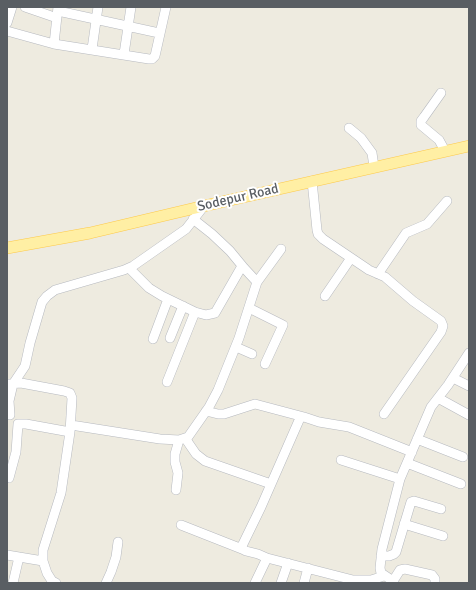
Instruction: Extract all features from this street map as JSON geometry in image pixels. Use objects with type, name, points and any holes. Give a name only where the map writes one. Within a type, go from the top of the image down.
[{"type":"main road","name":"Sodepur Road","points":[[7,248],[90,233],[469,146]]},
{"type":"street","points":[[7,23],[12,7]]},
{"type":"street","points":[[25,7],[58,12],[159,34]]},
{"type":"street","points":[[92,50],[98,7]]},
{"type":"street","points":[[124,54],[131,7]]},
{"type":"street","points":[[7,31],[54,44],[152,59],[155,56],[166,7]]},
{"type":"street","points":[[54,44],[58,12]]},
{"type":"street","points":[[440,93],[424,116],[421,124],[439,140],[445,151]]},
{"type":"street","points":[[349,128],[361,138],[372,153],[374,167]]},
{"type":"street","points":[[312,181],[318,234],[323,239],[369,270],[385,277],[413,301],[441,321],[443,326],[441,332],[384,414]]},
{"type":"street","points":[[378,274],[406,233],[428,224],[447,201]]},
{"type":"street","points":[[10,415],[8,403],[10,384],[25,366],[42,302],[47,296],[55,290],[129,268],[186,229],[204,206]]},
{"type":"street","points":[[194,219],[230,251],[257,282]]},
{"type":"street","points":[[9,478],[16,452],[18,424],[70,428],[160,439],[188,438],[206,412],[218,390],[236,347],[257,282],[281,249]]},
{"type":"street","points":[[325,296],[351,258]]},
{"type":"street","points":[[129,268],[149,288],[182,306],[206,315],[215,313],[242,266]]},
{"type":"street","points":[[153,339],[168,299]]},
{"type":"street","points":[[170,338],[182,306]]},
{"type":"street","points":[[249,308],[283,325],[265,364]]},
{"type":"street","points":[[167,382],[195,312]]},
{"type":"street","points":[[236,347],[252,354]]},
{"type":"street","points":[[435,583],[435,579],[432,575],[405,569],[400,570],[393,582],[381,573],[380,568],[382,549],[400,479],[431,407],[453,378],[469,352]]},
{"type":"street","points":[[453,378],[469,386]]},
{"type":"street","points":[[10,384],[21,383],[64,391],[70,394],[72,398],[70,428],[61,493],[43,550],[43,561],[47,573],[52,581],[56,583]]},
{"type":"street","points":[[438,398],[469,415]]},
{"type":"street","points":[[206,412],[224,414],[255,404],[294,413],[319,422],[349,427],[412,452]]},
{"type":"street","points":[[242,549],[242,546],[298,422],[300,418],[304,417]]},
{"type":"street","points":[[182,439],[196,454],[206,461],[271,484]]},
{"type":"street","points":[[176,490],[178,473],[175,458],[182,439]]},
{"type":"street","points":[[417,439],[463,457]]},
{"type":"street","points":[[341,460],[400,479]]},
{"type":"street","points":[[407,463],[461,484]]},
{"type":"street","points":[[381,556],[390,556],[396,552],[411,502],[414,501],[440,509]]},
{"type":"street","points":[[404,524],[443,536]]},
{"type":"street","points":[[181,525],[267,558],[361,581],[384,576]]},
{"type":"street","points":[[106,583],[116,557],[118,542]]},
{"type":"street","points":[[7,555],[43,561]]},
{"type":"street","points":[[13,583],[19,557]]},
{"type":"street","points":[[255,583],[267,558]]},
{"type":"street","points":[[281,583],[288,563]]},
{"type":"street","points":[[304,583],[308,568]]}]
